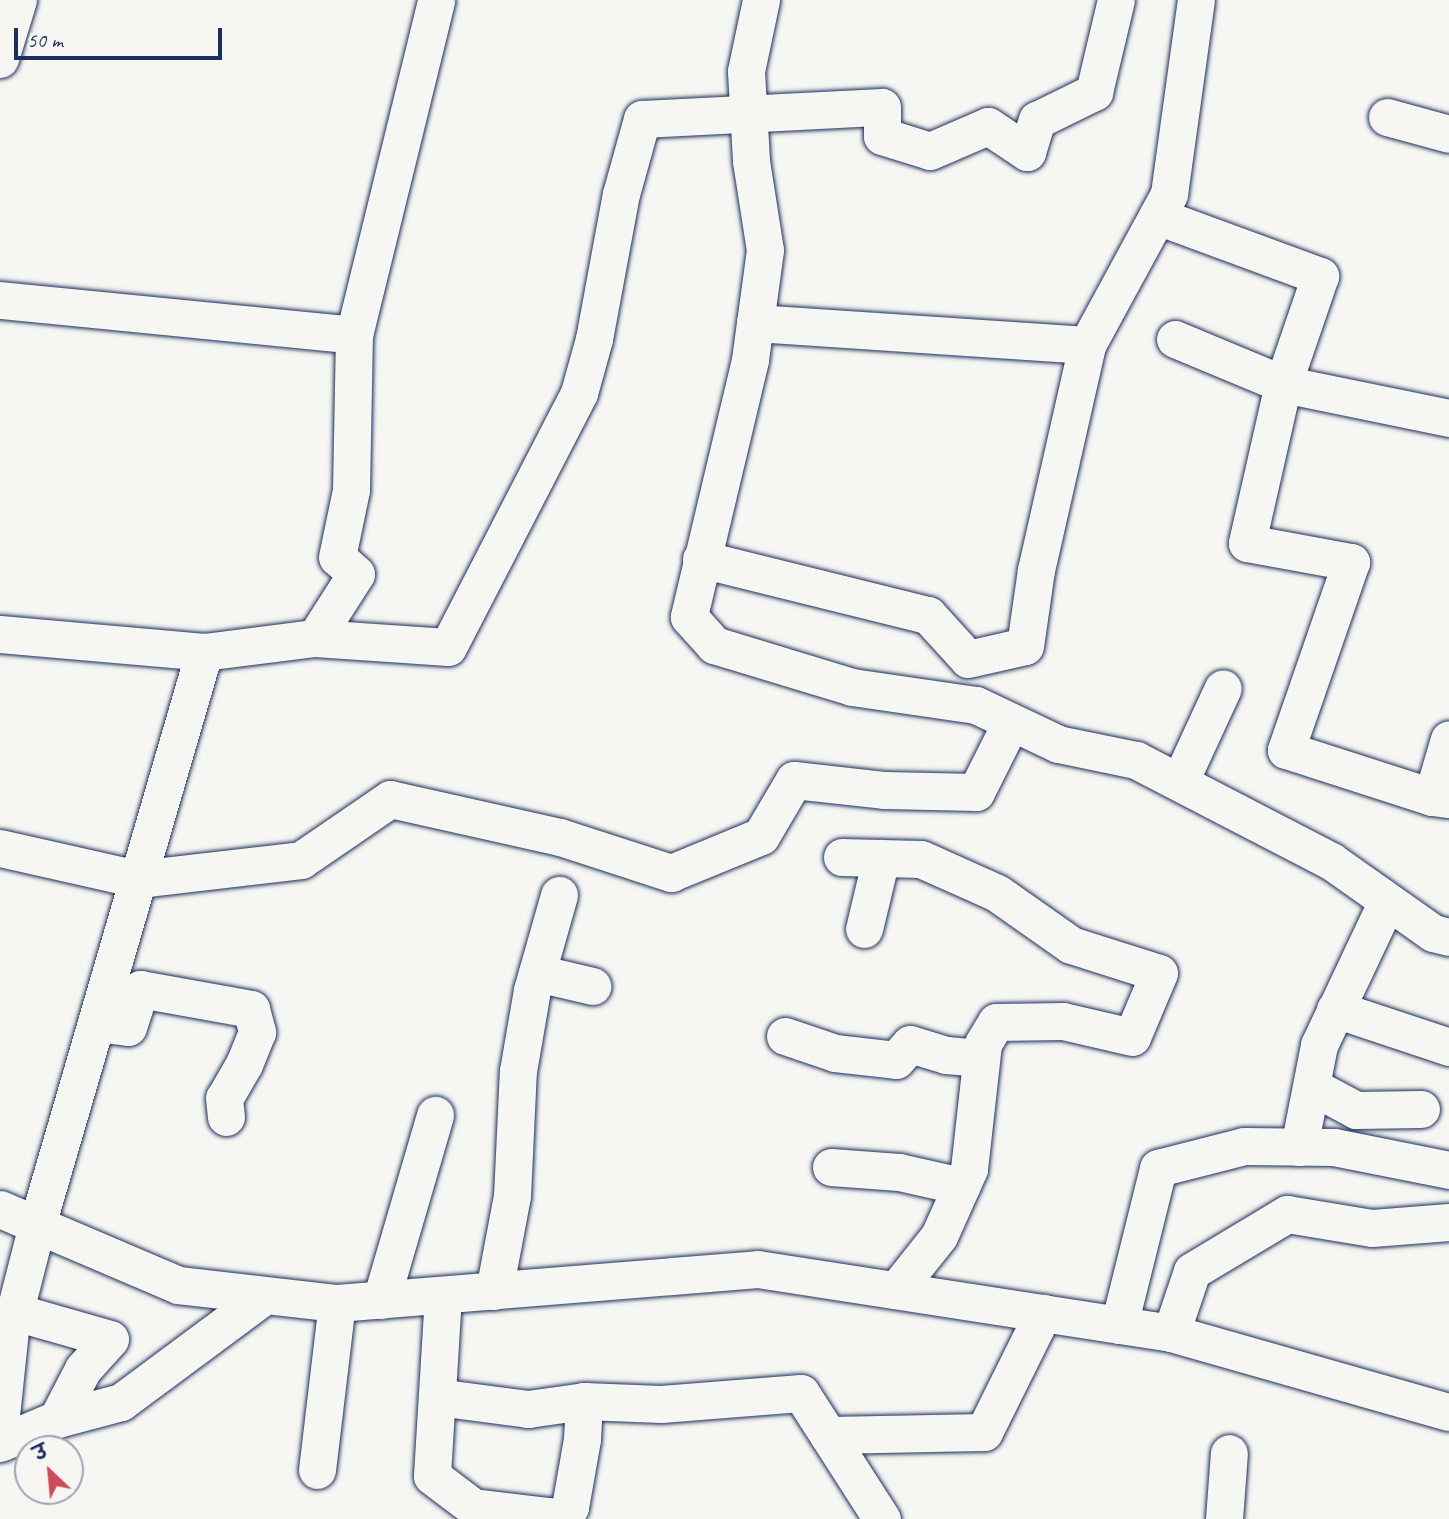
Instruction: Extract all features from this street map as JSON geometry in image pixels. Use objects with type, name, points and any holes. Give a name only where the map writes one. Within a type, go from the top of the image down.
[{"type":"main road","points":[[0,59],[18,0]]},
{"type":"street","points":[[315,638],[356,574],[337,557],[351,490],[354,335],[436,0]]},
{"type":"street","points":[[761,0],[746,71],[751,161],[765,250],[747,372],[689,617],[714,645],[852,687],[975,705],[1058,744],[1136,760],[1331,861],[1433,933],[1449,937]]},
{"type":"street","points":[[0,634],[204,652],[315,638],[448,648],[579,393],[594,339],[621,194],[642,119],[883,107],[882,136],[930,151],[988,127],[1027,152],[1037,120],[1094,92],[1116,0]]},
{"type":"street","points":[[923,697],[968,659],[1025,646],[1036,569],[1087,345],[1169,194],[1196,0]]},
{"type":"street","points":[[1387,117],[1449,134]]},
{"type":"street","points":[[1157,216],[1320,276],[1283,384],[1247,543],[1351,562],[1286,750],[1440,798],[1449,739]]},
{"type":"street","points":[[0,300],[354,335]]},
{"type":"street","points":[[755,323],[1087,345]]},
{"type":"street","points":[[1175,339],[1283,384],[1449,418]]},
{"type":"street","points":[[701,559],[928,615],[968,659]]},
{"type":"street","points":[[0,1425],[15,1312],[10,1215],[96,1023],[204,652]]},
{"type":"street","points":[[1180,782],[1223,688]]},
{"type":"street","points":[[0,848],[138,879],[302,860],[390,799],[560,837],[671,873],[761,836],[794,780],[885,790],[976,792],[1011,722]]},
{"type":"street","points":[[842,857],[921,859],[997,893],[1071,946],[1158,973],[1132,1037],[1063,1021],[996,1022],[983,1044],[969,1168],[939,1236],[896,1290]]},
{"type":"street","points":[[864,929],[881,858]]},
{"type":"street","points":[[494,1290],[512,1196],[518,1071],[537,973],[559,895]]},
{"type":"street","points":[[1299,1147],[1313,1087],[1319,1045],[1387,901]]},
{"type":"street","points":[[537,973],[592,986]]},
{"type":"street","points":[[96,1023],[128,1027],[140,989],[251,1009],[257,1032],[244,1064],[224,1098],[226,1117]]},
{"type":"street","points":[[1335,1009],[1449,1047]]},
{"type":"street","points":[[785,1036],[835,1053],[896,1060],[910,1044],[946,1055],[981,1058]]},
{"type":"street","points":[[1313,1087],[1356,1110],[1421,1110]]},
{"type":"street","points":[[381,1300],[435,1115]]},
{"type":"street","points":[[1119,1325],[1158,1168],[1244,1146],[1334,1147],[1449,1170]]},
{"type":"street","points":[[831,1167],[899,1172],[961,1186]]},
{"type":"street","points":[[1171,1333],[1192,1271],[1287,1214],[1373,1228],[1449,1222]]},
{"type":"street","points":[[10,1215],[178,1285],[337,1303],[758,1269],[1171,1333],[1449,1412]]},
{"type":"street","points":[[0,1443],[57,1419],[121,1402],[265,1295]]},
{"type":"street","points":[[443,1295],[432,1476],[473,1507],[548,1516],[548,1519]]},
{"type":"street","points":[[317,1470],[337,1303]]},
{"type":"street","points":[[15,1312],[110,1339],[83,1369],[57,1419]]},
{"type":"street","points":[[828,1435],[984,1432],[1043,1313]]},
{"type":"street","points":[[437,1397],[528,1409],[584,1401],[661,1404],[801,1393],[882,1519]]},
{"type":"street","points":[[562,1519],[570,1507],[582,1439],[584,1401]]},
{"type":"street","points":[[1224,1519],[1229,1453]]}]
